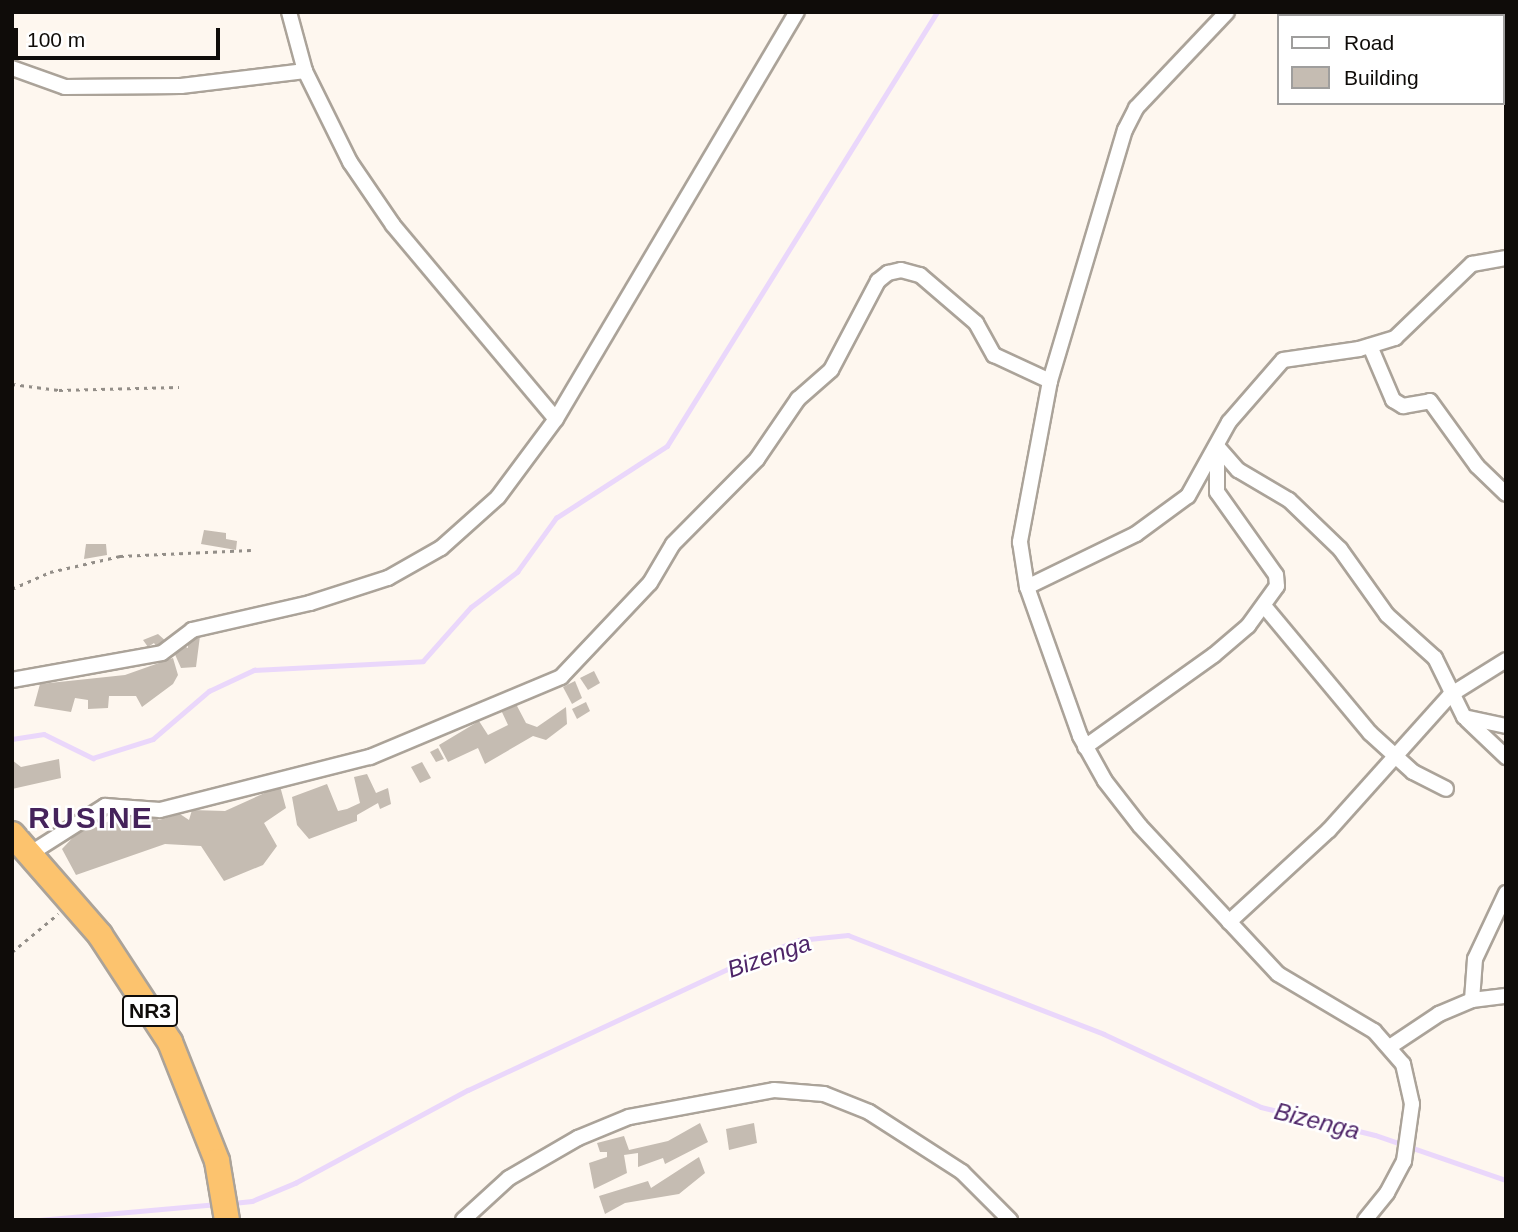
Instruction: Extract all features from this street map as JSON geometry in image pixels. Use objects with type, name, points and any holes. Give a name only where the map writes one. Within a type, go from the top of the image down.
[{"type":"highway","name":"NR3","points":[[12,834],[72,901],[170,1042],[217,1161],[227,1220]]},
{"type":"street","points":[[289,12],[305,71],[349,162],[393,225],[556,419]]},
{"type":"street","points":[[12,680],[137,660],[162,653],[192,629],[310,603],[388,579],[441,548],[498,497],[556,419],[797,12]]},
{"type":"street","points":[[1227,12],[1136,108],[1125,130],[1050,381],[1019,558],[1085,747],[1140,827],[1288,982],[1374,1031],[1391,1046],[1407,1076],[1410,1136],[1393,1183],[1365,1220]]},
{"type":"street","points":[[12,68],[65,87],[181,86],[305,71]]},
{"type":"street","points":[[1027,587],[1136,534],[1188,496],[1229,422],[1283,360],[1395,338],[1472,264],[1506,258]]},
{"type":"street","points":[[31,853],[105,806],[160,810],[370,757],[561,677],[659,571],[673,544],[757,459],[797,399],[831,370],[878,281],[888,273],[901,270],[920,275],[976,323],[994,355],[1050,381]]},
{"type":"street","points":[[1370,345],[1393,400],[1403,406],[1430,401],[1477,466],[1506,494]]},
{"type":"street","points":[[1085,747],[1214,655],[1265,607],[1277,586],[1276,575],[1217,492],[1217,446]]},
{"type":"street","points":[[1217,446],[1238,470],[1289,500],[1340,549],[1387,615],[1435,658],[1450,695],[1464,717],[1506,757]]},
{"type":"street","points":[[1265,607],[1343,704],[1394,756],[1446,789]]},
{"type":"street","points":[[1229,922],[1329,830],[1450,695],[1506,660]]},
{"type":"street","points":[[1464,717],[1506,726]]},
{"type":"street","points":[[1472,1000],[1475,959],[1506,893]]},
{"type":"street","points":[[1391,1046],[1439,1014],[1472,1000],[1506,996]]},
{"type":"street","points":[[463,1220],[509,1178],[578,1138],[629,1117],[774,1090],[824,1094],[870,1112],[962,1172],[1010,1220]]},
{"type":"path","points":[[12,384],[60,390],[179,387]]},
{"type":"path","points":[[12,589],[50,572],[120,556],[251,550]]},
{"type":"path","points":[[12,952],[72,901]]},
{"type":"building","points":[[204,530],[226,533],[226,539],[237,541],[236,550],[201,544]]},
{"type":"building","points":[[86,544],[106,544],[107,555],[84,559]]},
{"type":"building","points":[[158,634],[168,643],[159,651],[154,643],[148,647],[143,640]]},
{"type":"building","points":[[200,636],[196,667],[181,668],[173,650],[181,645],[188,648],[188,639]]},
{"type":"building","points":[[173,658],[178,675],[173,684],[142,707],[136,696],[109,696],[108,708],[88,709],[88,700],[75,698],[71,712],[34,706],[40,684],[125,675]]},
{"type":"building","points":[[594,671],[600,683],[588,690],[580,678]]},
{"type":"building","points":[[575,681],[582,698],[572,704],[563,687]]},
{"type":"building","points":[[586,702],[590,711],[577,719],[572,709]]},
{"type":"building","points":[[516,704],[526,723],[537,727],[566,707],[567,724],[546,740],[533,736],[485,764],[478,748],[448,762],[439,745],[479,721],[488,735],[508,725],[501,710]]},
{"type":"building","points":[[438,748],[444,759],[436,762],[430,752]]},
{"type":"building","points":[[59,759],[61,778],[12,789],[12,760],[21,767]]},
{"type":"building","points":[[422,762],[431,778],[420,783],[411,767]]},
{"type":"building","points":[[367,774],[376,793],[388,788],[391,804],[380,809],[378,803],[357,815],[357,821],[309,839],[297,825],[292,797],[327,784],[338,811],[347,809],[360,803],[354,777]]},
{"type":"building","points":[[280,786],[286,808],[264,823],[277,846],[263,865],[224,881],[201,846],[165,844],[76,875],[62,849],[79,831],[95,826],[100,830],[104,823],[132,814],[140,824],[151,816],[159,820],[180,814],[189,820],[192,810],[225,811]]},
{"type":"building","points":[[700,1123],[708,1142],[665,1164],[663,1158],[638,1167],[638,1153],[624,1155],[627,1173],[594,1189],[589,1163],[607,1157],[607,1152],[600,1152],[597,1143],[624,1136],[629,1150],[668,1141]]},
{"type":"building","points":[[754,1123],[757,1143],[729,1150],[726,1129]]},
{"type":"building","points":[[699,1157],[705,1173],[679,1194],[625,1203],[605,1214],[599,1196],[648,1181],[651,1188]]},
{"type":"waterway","points":[[12,739],[44,734],[93,758],[153,739],[209,691],[254,670],[423,661],[471,607],[517,572],[556,518],[667,446],[937,12]]},
{"type":"waterway","name":"Bizenga","points":[[233,1203],[252,1201],[295,1183],[468,1090],[743,962],[799,940],[848,935],[1104,1034],[1261,1107],[1375,1135],[1506,1180]]},
{"type":"waterway","name":"Bizenga","points":[[39,1220],[217,1204]]},
{"type":"district","name":"RUSINE","points":[[91,818]]}]
